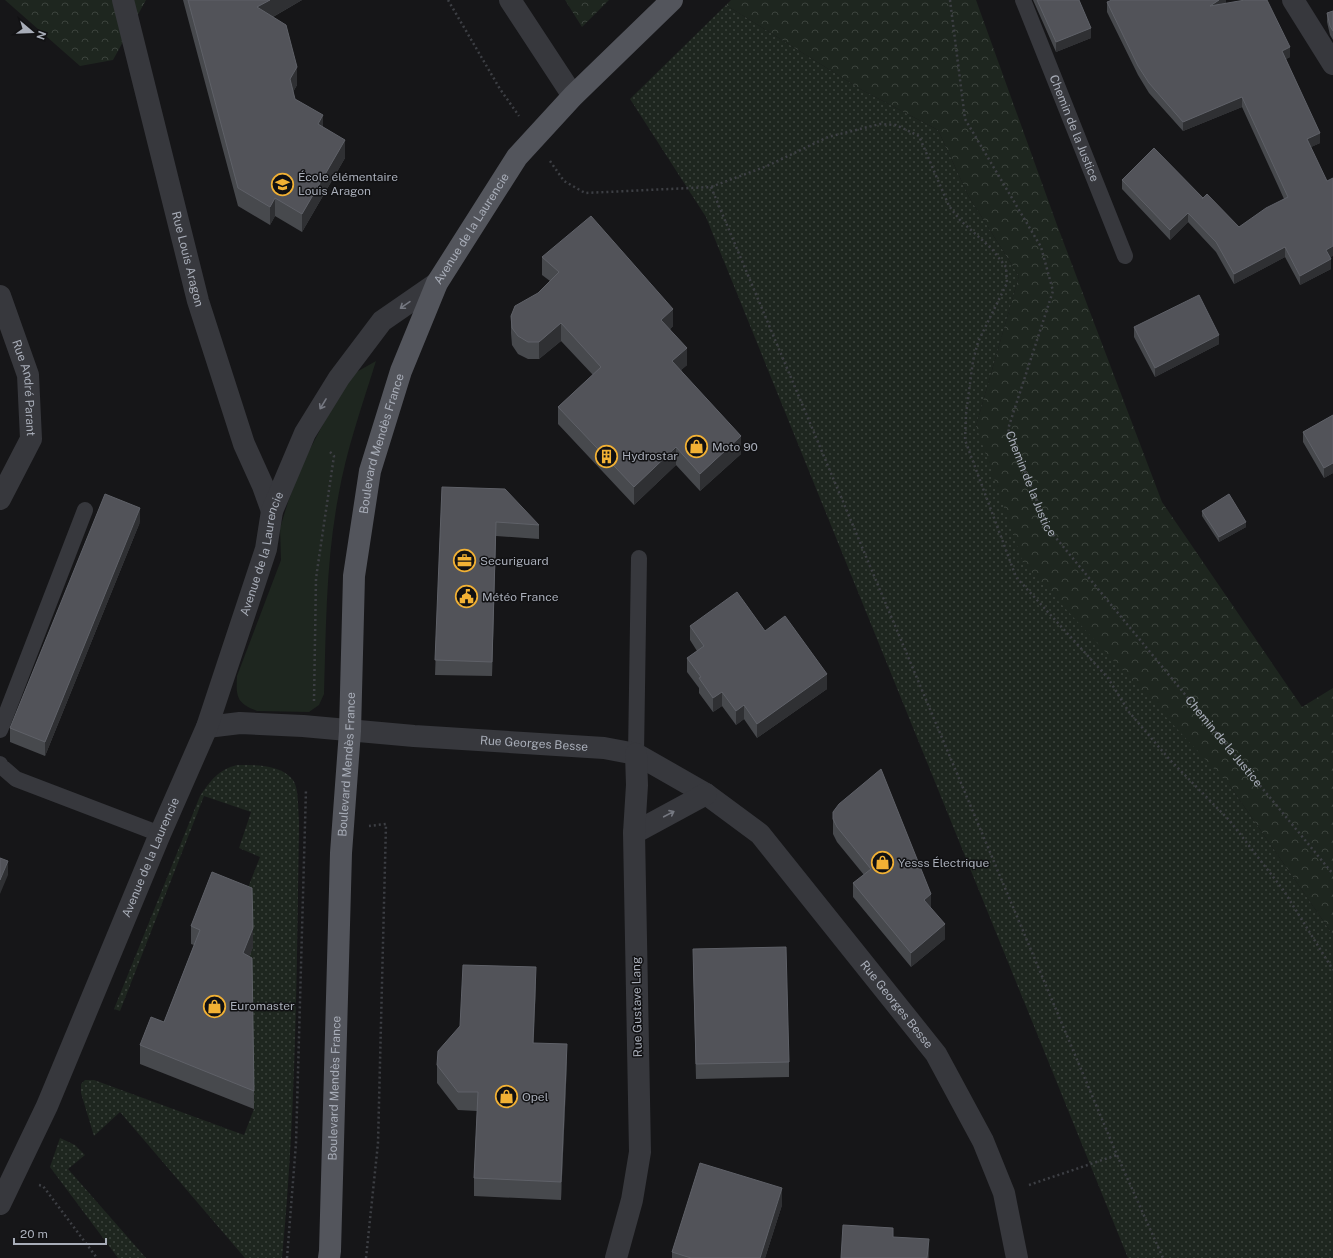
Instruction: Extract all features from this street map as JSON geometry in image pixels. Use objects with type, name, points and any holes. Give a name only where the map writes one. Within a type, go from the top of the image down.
[{"type":"main road","name":"Avenue de la Laurencie","points":[[437,283],[517,157],[573,96],[672,0]]},
{"type":"main road","name":"Boulevard Mendès France","points":[[329,1258],[341,853],[350,731],[354,576],[370,472],[401,371],[437,283]]},
{"type":"street","name":"Rue Louis Aragon","points":[[123,0],[198,301],[244,444],[263,486],[272,511]]},
{"type":"street","points":[[510,0],[573,96]]},
{"type":"street","points":[[1293,0],[1333,64]]},
{"type":"street","name":"Avenue de la Laurencie","points":[[0,1204],[7,1173],[47,1106],[160,834],[207,728],[266,550],[272,511],[305,433],[338,378],[382,321],[437,283]]},
{"type":"street","name":"Rue André Parant","points":[[0,296],[28,375],[31,439],[0,499]]},
{"type":"street","name":"Rue Georges Besse","points":[[207,728],[240,723],[604,748],[636,754],[706,794],[760,834],[936,1054],[983,1141],[1004,1193],[1017,1258]]},
{"type":"street","name":"Rue Gustave Lang","points":[[616,1258],[632,1200],[640,1152],[634,833],[637,785],[636,754]]},
{"type":"street","points":[[634,833],[706,794]]},
{"type":"lane","name":"Chemin de la Justice","points":[[1023,0],[1124,256]]},
{"type":"lane","points":[[0,730],[85,510]]},
{"type":"lane","points":[[636,754],[639,558]]},
{"type":"lane","points":[[0,764],[16,778],[160,834]]},
{"type":"path","points":[[448,0],[500,88]]},
{"type":"path","name":"Chemin de la Justice","points":[[950,0],[965,119],[1041,247],[1053,291],[1008,429],[1046,527],[1333,874]]},
{"type":"path","points":[[564,181],[585,193],[711,187],[767,166],[828,137],[880,124],[896,125],[919,136],[948,206],[960,220],[992,249],[1006,267],[1007,283],[978,342],[973,361],[966,414],[965,440],[1016,577],[1108,678],[1130,712],[1170,760],[1230,821],[1284,891],[1333,970]]},
{"type":"path","points":[[711,187],[1117,1155],[1163,1258]]},
{"type":"path","points":[[305,433],[334,456],[316,578],[314,704]]},
{"type":"path","points":[[308,632],[315,633]]},
{"type":"path","points":[[287,1258],[296,1143],[306,788]]},
{"type":"path","points":[[342,829],[386,824],[378,1143],[366,1258]]},
{"type":"path","points":[[1004,1193],[1117,1155]]},
{"type":"path","points":[[7,1173],[43,1186],[97,1258]]},
{"type":"green space","points":[[5,0],[146,0],[113,60],[80,66]]},
{"type":"green space","points":[[565,0],[609,0],[582,27]]},
{"type":"green space","points":[[731,0],[976,0],[1057,225],[1162,502],[1302,707],[1333,688],[1333,935],[1230,786],[1023,563],[976,426],[1019,276],[969,197],[938,130],[862,90],[726,5]]},
{"type":"green space","points":[[726,5],[862,90],[938,130],[969,197],[1019,276],[976,426],[1230,786],[1333,935],[1333,1258],[1128,1258],[706,217],[630,99]]},
{"type":"green space","points":[[376,361],[345,463],[334,522],[327,595],[324,694],[319,705],[309,712],[257,711],[241,702],[237,694],[237,676],[281,560],[280,528],[288,502],[303,462],[337,398],[353,374]]},
{"type":"green space","points":[[237,765],[267,766],[282,771],[293,780],[298,800],[299,821],[295,1040],[287,1204],[282,1258],[245,1258],[120,1112],[94,1136],[81,1093],[81,1084],[85,1080],[94,1080],[244,1135],[254,1109],[252,976],[243,972],[242,903],[260,857],[239,848],[251,812],[204,796],[120,1011],[114,1009],[200,796],[216,776],[230,767]]},
{"type":"green space","points":[[60,1138],[75,1145],[85,1155],[68,1169],[146,1258],[118,1258],[50,1167]]},
{"type":"building","points":[[188,0],[270,0],[257,7],[286,25],[297,67],[290,79],[295,99],[323,115],[318,124],[345,140],[302,214],[275,198],[270,207],[238,188]]},
{"type":"building","points":[[1037,0],[1079,0],[1091,28],[1056,42]]},
{"type":"building","points":[[1112,0],[1219,0],[1210,6],[1245,0],[1267,0],[1290,47],[1282,51],[1320,133],[1307,139],[1327,181],[1333,178],[1333,246],[1326,250],[1331,259],[1300,276],[1285,247],[1234,274],[1216,242],[1188,213],[1170,230],[1122,180],[1154,148],[1203,198],[1207,194],[1239,227],[1266,208],[1288,197],[1242,97],[1183,122],[1149,83],[1138,66],[1107,2]]},
{"type":"building","points":[[1333,11],[1333,31],[1330,26],[1327,13]]},
{"type":"building","points":[[591,216],[673,309],[661,320],[687,348],[672,361],[741,436],[700,474],[676,447],[634,487],[558,407],[601,367],[561,323],[539,342],[528,342],[518,336],[512,328],[511,316],[515,306],[538,293],[559,272],[542,257]]},
{"type":"building","points":[[1199,295],[1219,335],[1155,368],[1134,327]]},
{"type":"building","points":[[1333,415],[1333,463],[1324,468],[1303,432]]},
{"type":"building","points":[[442,487],[505,489],[539,525],[496,522],[492,662],[435,660]]},
{"type":"building","points":[[105,494],[140,508],[45,742],[10,728]]},
{"type":"building","points":[[1229,494],[1246,522],[1219,537],[1202,511]]},
{"type":"building","points":[[737,592],[765,631],[785,616],[827,674],[757,724],[744,705],[736,711],[722,692],[713,698],[699,678],[701,677],[687,658],[704,646],[690,626]]},
{"type":"building","name":"Yesss Électrique","points":[[881,769],[931,894],[924,900],[945,924],[911,953],[853,883],[871,869],[837,827],[833,819],[833,812],[839,804]]},
{"type":"building","points":[[0,858],[8,861],[0,880]]},
{"type":"building","name":"Euromaster","points":[[212,872],[252,888],[253,928],[243,953],[252,958],[254,1091],[140,1045],[151,1017],[164,1022],[200,930],[191,926]]},
{"type":"building","points":[[786,947],[789,1062],[696,1064],[693,949]]},
{"type":"building","name":"Opel","points":[[463,965],[536,967],[533,1043],[567,1044],[561,1182],[474,1178],[478,1092],[458,1092],[437,1065],[438,1051],[460,1026]]},
{"type":"building","points":[[700,1163],[782,1188],[760,1258],[691,1258],[672,1252]]},
{"type":"building","points":[[843,1225],[893,1228],[893,1237],[929,1239],[927,1258],[841,1258]]},
{"type":"place","name":"École élémentaire Louis Aragon","points":[[283,184]]},
{"type":"place","name":"Moto 90","points":[[697,447]]},
{"type":"place","name":"Hydrostar","points":[[606,456]]},
{"type":"place","name":"Securiguard","points":[[465,561]]},
{"type":"place","name":"Météo France","points":[[467,597]]},
{"type":"place","name":"Yesss Électrique","points":[[883,863]]},
{"type":"place","name":"Euromaster","points":[[215,1006]]},
{"type":"place","name":"Opel","points":[[506,1097]]}]
